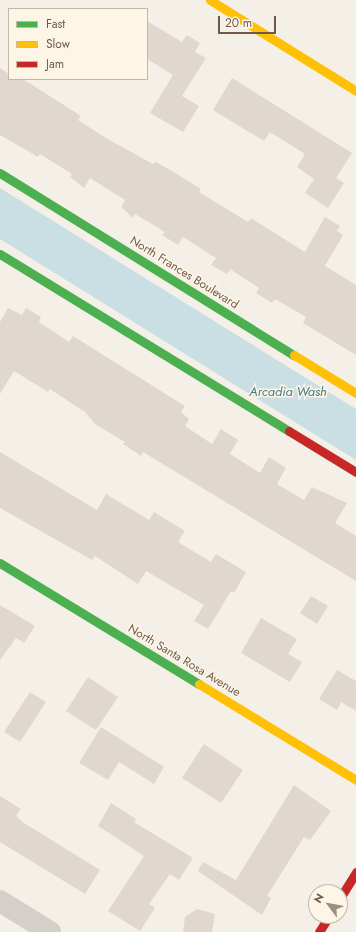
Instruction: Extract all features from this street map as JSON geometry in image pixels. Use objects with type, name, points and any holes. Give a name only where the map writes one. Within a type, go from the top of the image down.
[{"type":"street","points":[[210,0],[356,91]]},
{"type":"street","name":"North Frances Boulevard","points":[[0,173],[356,393]]},
{"type":"street","points":[[0,254],[356,472]]},
{"type":"street","name":"North Santa Rosa Avenue","points":[[0,563],[356,780]]},
{"type":"street","points":[[348,885],[356,872]]},
{"type":"street","points":[[0,901],[50,932]]},
{"type":"water","name":"Arcadia Wash","points":[[0,188],[356,409],[356,460],[0,239]]},
{"type":"building","points":[[148,22],[182,42],[187,35],[200,43],[195,52],[206,58],[182,96],[199,106],[183,132],[150,113],[173,75],[148,60]]},
{"type":"building","points":[[0,68],[8,73],[8,80],[25,80],[81,116],[78,120],[106,138],[153,164],[156,162],[177,174],[201,189],[199,192],[248,222],[251,218],[305,252],[325,217],[340,226],[337,231],[343,235],[325,266],[356,285],[356,355],[303,323],[306,317],[275,299],[272,303],[256,293],[259,288],[230,269],[227,274],[211,265],[216,258],[183,237],[178,245],[162,235],[165,232],[135,214],[133,218],[121,207],[125,200],[90,178],[84,188],[70,177],[72,174],[40,154],[38,157],[0,135]]},
{"type":"building","points":[[232,78],[352,153],[336,178],[344,183],[328,208],[305,193],[314,179],[297,167],[305,154],[270,132],[264,141],[213,110]]},
{"type":"building","points":[[8,308],[22,315],[26,308],[41,317],[39,322],[69,342],[73,336],[185,406],[181,412],[189,419],[185,426],[212,444],[221,429],[238,440],[230,454],[260,473],[269,457],[286,468],[277,484],[304,500],[312,487],[347,503],[335,523],[356,536],[356,581],[143,452],[141,456],[123,444],[125,442],[95,424],[85,412],[50,389],[48,392],[14,371],[0,394],[0,322]]},
{"type":"building","points":[[0,452],[97,510],[106,494],[149,520],[154,512],[185,531],[178,542],[211,562],[216,554],[246,572],[234,593],[231,591],[208,629],[194,621],[204,605],[146,571],[138,584],[95,556],[92,560],[0,508]]},
{"type":"building","points":[[311,596],[328,606],[317,624],[300,613]]},
{"type":"building","points":[[0,605],[35,626],[24,643],[16,638],[0,660]]},
{"type":"building","points":[[261,618],[297,639],[288,654],[302,662],[290,682],[241,653]]},
{"type":"building","points":[[337,670],[356,681],[356,711],[341,702],[337,710],[319,699]]},
{"type":"building","points":[[88,677],[118,697],[96,730],[66,711]]},
{"type":"building","points":[[30,692],[46,702],[20,742],[4,732]]},
{"type":"building","points":[[101,727],[164,767],[154,784],[119,762],[108,780],[79,763]]},
{"type":"building","points":[[204,744],[243,770],[221,803],[182,778]]},
{"type":"building","points":[[294,785],[331,811],[310,840],[304,837],[267,896],[271,898],[262,915],[198,871],[203,862],[236,880]]},
{"type":"building","points":[[0,796],[21,809],[16,816],[24,823],[100,870],[85,894],[0,842]]},
{"type":"building","points":[[111,803],[136,819],[134,822],[193,858],[179,880],[170,874],[149,904],[155,908],[140,931],[108,911],[144,856],[98,826]]},
{"type":"building","points":[[197,909],[215,914],[212,932],[183,932],[185,917]]},
{"type":"traffic: fast","points":[[0,173],[294,355]]},
{"type":"traffic: fast","points":[[0,254],[289,431]]},
{"type":"traffic: fast","points":[[0,563],[199,684]]},
{"type":"traffic: slow","points":[[210,0],[356,91]]},
{"type":"traffic: slow","points":[[294,355],[356,393]]},
{"type":"traffic: slow","points":[[199,684],[356,780]]},
{"type":"traffic: jam","points":[[289,431],[356,472]]},
{"type":"traffic: jam","points":[[348,885],[356,872]]},
{"type":"traffic: jam","points":[[319,932],[324,924]]}]
